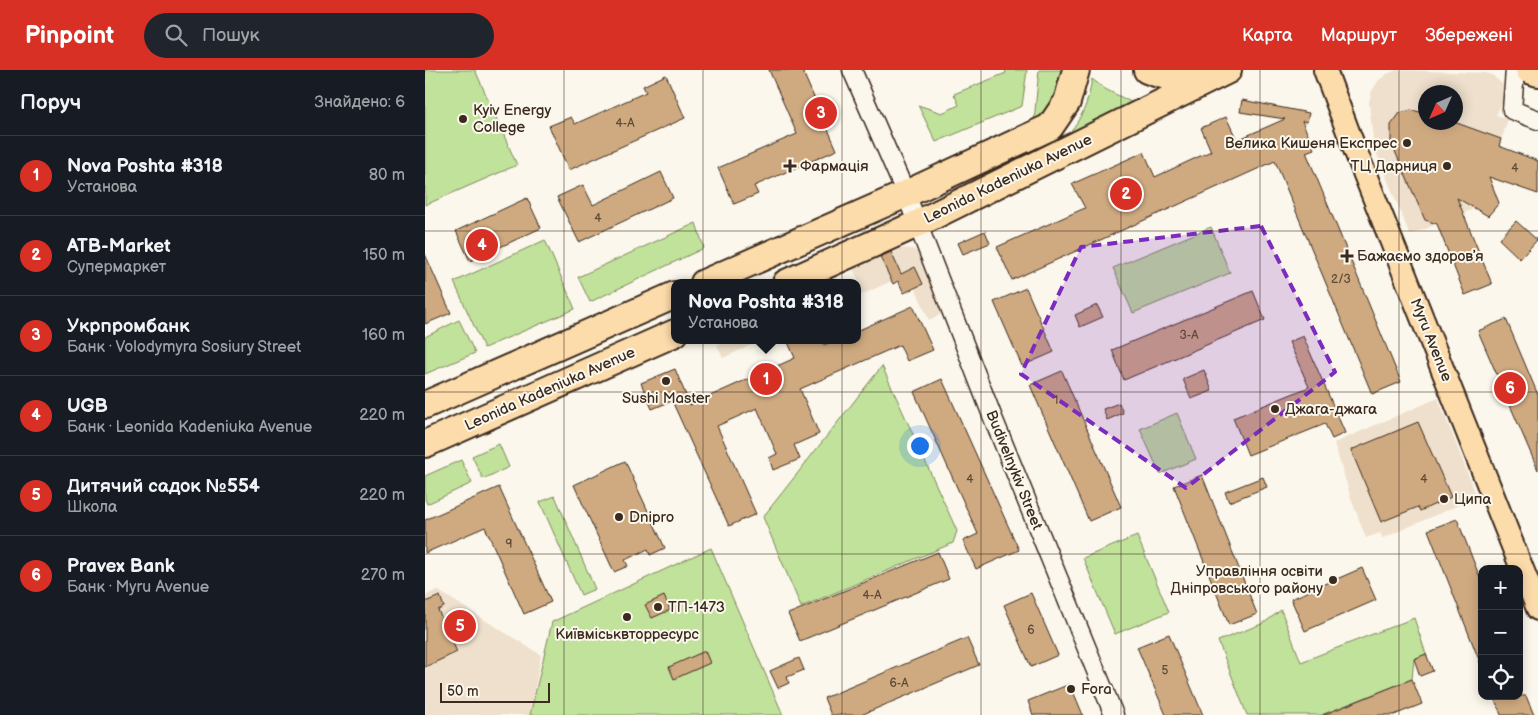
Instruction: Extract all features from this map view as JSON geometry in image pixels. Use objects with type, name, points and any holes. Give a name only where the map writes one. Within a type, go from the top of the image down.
[{"type":"highway","name":"Leonida Kadeniuka Avenue","points":[[713,279],[906,194],[1049,127],[1067,102],[1076,70]]},
{"type":"highway","points":[[1147,70],[1161,76],[1182,78],[1227,70]]},
{"type":"highway","name":"Leonida Kadeniuka Avenue","points":[[795,279],[917,224],[1227,70]]},
{"type":"highway","points":[[1529,70],[1538,73]]},
{"type":"highway","points":[[425,405],[671,298]]},
{"type":"highway","name":"Leonida Kadeniuka Avenue","points":[[425,444],[671,335]]},
{"type":"main road","name":"Myru Avenue","points":[[1325,70],[1538,609]]},
{"type":"street","name":"Budivelnykiv Street","points":[[851,70],[906,194],[993,418],[1114,715]]},
{"type":"street","points":[[1515,70],[1512,110],[1538,120]]},
{"type":"highlighted area","points":[[1261,226],[1335,372],[1186,488],[1021,374],[1081,247]]},
{"type":"shaded area","points":[[1397,70],[1486,73],[1492,75],[1502,84],[1505,97],[1496,115],[1508,119],[1487,186],[1476,208],[1410,235],[1374,147],[1369,102],[1372,91],[1378,81],[1387,74]]},
{"type":"shaded area","points":[[898,248],[912,249],[923,255],[946,312],[929,320],[909,273],[861,295],[861,279],[858,279],[853,269]]},
{"type":"shaded area","points":[[719,344],[753,344],[723,358],[717,345]]},
{"type":"shaded area","points":[[1438,398],[1477,497],[1383,538],[1380,533],[1366,538],[1334,443]]},
{"type":"shaded area","points":[[437,590],[541,655],[530,715],[425,715],[425,596]]},
{"type":"green space","name":"Kyiv Energy College","points":[[425,70],[475,70],[517,165],[425,205]]},
{"type":"green space","points":[[1005,70],[1027,70],[1022,106],[936,142],[918,105],[942,113],[959,105],[954,94],[1006,73]]},
{"type":"green space","points":[[1039,70],[1064,70],[1057,92],[1046,113],[1034,121]]},
{"type":"green space","points":[[1092,79],[1105,89],[1135,104],[1067,137],[1084,110]]},
{"type":"green space","points":[[696,223],[704,248],[590,302],[578,277]]},
{"type":"green space","points":[[1211,227],[1230,273],[1133,313],[1113,268]]},
{"type":"green space","points":[[545,240],[575,309],[484,348],[454,282]]},
{"type":"green space","points":[[459,320],[475,353],[425,374],[425,337]]},
{"type":"green space","points":[[882,366],[957,531],[953,543],[801,607],[763,517]]},
{"type":"green space","points":[[1177,413],[1196,459],[1160,474],[1140,429]]},
{"type":"green space","points":[[499,444],[509,467],[483,479],[472,456]]},
{"type":"green space","points":[[461,460],[472,483],[427,504],[425,499],[425,476]]},
{"type":"green space","points":[[555,496],[595,589],[581,595],[540,502]]},
{"type":"green space","points":[[1137,536],[1169,612],[1115,634],[1083,558]]},
{"type":"green space","points":[[711,548],[783,715],[530,715],[552,622]]},
{"type":"green space","points":[[1281,610],[1301,662],[1414,618],[1426,654],[1414,659],[1412,679],[1321,715],[1247,715],[1218,641],[1264,623]]},
{"type":"building","points":[[769,70],[802,70],[837,150],[754,186],[758,194],[734,204],[718,168],[797,134]]},
{"type":"building","points":[[666,75],[685,118],[569,170],[549,126],[571,117],[575,124],[646,92],[643,86]]},
{"type":"building","points":[[1242,100],[1309,113],[1307,122],[1302,121],[1314,149],[1306,152],[1401,382],[1372,394],[1275,161],[1012,280],[997,247],[1085,208],[1072,184],[1144,152],[1155,177],[1211,151],[1201,128],[1226,117],[1237,140],[1285,119],[1240,112]]},
{"type":"building","name":"ТЦ Дарниця","points":[[1411,110],[1418,112],[1418,130],[1463,130],[1463,125],[1501,139],[1499,146],[1538,161],[1538,194],[1489,177],[1499,203],[1488,216],[1457,198],[1492,284],[1465,295],[1437,224],[1425,220],[1391,142],[1391,125],[1400,113]]},
{"type":"building","points":[[661,172],[673,198],[579,242],[557,197],[583,185],[593,205]]},
{"type":"building","points":[[527,198],[541,228],[470,261],[456,231]]},
{"type":"building","points":[[1516,221],[1537,240],[1520,259],[1499,239]]},
{"type":"building","points":[[985,231],[990,243],[963,254],[958,243]]},
{"type":"building","points":[[891,252],[901,274],[915,267],[923,284],[904,293],[898,281],[893,284],[880,257]]},
{"type":"building","points":[[425,254],[451,313],[425,324]]},
{"type":"building","points":[[1026,288],[1054,352],[1022,366],[994,302]]},
{"type":"building","points":[[1253,291],[1265,320],[1124,380],[1112,350]]},
{"type":"building","points":[[1097,305],[1103,317],[1080,327],[1075,315]]},
{"type":"building","points":[[913,306],[933,350],[907,361],[900,345],[800,389],[819,434],[794,445],[800,459],[773,470],[769,458],[777,454],[757,408],[717,426],[756,514],[729,526],[672,401],[652,409],[641,383],[675,369],[690,405],[795,358],[789,344],[861,344],[861,329]]},
{"type":"building","points":[[1506,319],[1538,395],[1538,470],[1478,331]]},
{"type":"building","points":[[1303,336],[1345,433],[1332,439],[1325,424],[1248,455],[1233,418],[1309,387],[1289,342]]},
{"type":"building","points":[[1204,370],[1212,391],[1191,399],[1183,379]]},
{"type":"building","points":[[1062,371],[1121,507],[1089,521],[1030,385]]},
{"type":"building","points":[[942,379],[1019,550],[976,569],[963,541],[978,534],[914,392]]},
{"type":"building","points":[[1119,403],[1123,413],[1107,420],[1103,409]]},
{"type":"building","points":[[1418,422],[1451,497],[1420,511],[1418,507],[1381,522],[1351,450]]},
{"type":"building","name":"Dnipro","points":[[625,461],[665,548],[650,555],[648,549],[625,560],[628,566],[614,572],[574,485]]},
{"type":"building","points":[[1202,475],[1257,614],[1229,625],[1174,486]]},
{"type":"building","points":[[1263,477],[1267,487],[1229,502],[1225,492]]},
{"type":"building","points":[[499,487],[551,602],[524,614],[485,527],[425,553],[425,520]]},
{"type":"building","points":[[1457,519],[1478,573],[1478,657],[1428,530]]},
{"type":"building","points":[[938,552],[949,579],[800,641],[788,614]]},
{"type":"building","points":[[1362,568],[1376,600],[1305,631],[1291,599]]},
{"type":"building","points":[[1031,593],[1058,655],[1031,667],[1004,605]]},
{"type":"building","points":[[440,596],[444,607],[438,610],[457,652],[425,667],[425,602]]},
{"type":"building","name":"ТП-1473","points":[[664,596],[670,610],[652,618],[645,605]]},
{"type":"building","points":[[1169,634],[1203,715],[1166,715],[1137,647]]},
{"type":"building","points":[[967,638],[979,665],[861,715],[831,715],[824,698]]},
{"type":"building","points":[[705,651],[710,663],[674,679],[669,667]]},
{"type":"building","points":[[1426,654],[1433,671],[1420,676],[1414,659]]},
{"type":"building","points":[[799,658],[804,670],[787,677],[789,683],[778,688],[770,671]]},
{"type":"building","points":[[1412,679],[1422,704],[1394,715],[1323,715]]},
{"type":"building","points":[[1070,684],[1083,715],[1033,715],[1028,701]]},
{"type":"building","points":[[1523,696],[1526,696],[1534,715],[1501,715],[1495,700],[1523,700]]},
{"type":"place","name":"Укрпромбанк","points":[[821,113]]},
{"type":"place","name":"Kyiv Energy College","points":[[463,119]]},
{"type":"place","name":"Велика Кишеня Експрес","points":[[1407,143]]},
{"type":"place","name":"Фармація","points":[[790,166]]},
{"type":"place","name":"ТЦ Дарниця","points":[[1447,166]]},
{"type":"place","name":"ATB-Market","points":[[1126,194]]},
{"type":"place","name":"UGB","points":[[482,245]]},
{"type":"place","name":"Бажаємо здоровʼя","points":[[1347,256]]},
{"type":"place","name":"Nova Poshta #318","points":[[766,379]]},
{"type":"place","name":"Sushi Master","points":[[666,381]]},
{"type":"place","name":"Pravex Bank","points":[[1510,388]]},
{"type":"place","name":"Джага-джага","points":[[1275,409]]},
{"type":"place","name":"Ципа","points":[[1444,499]]},
{"type":"place","name":"Dnipro","points":[[619,517]]},
{"type":"place","name":"Управління освіти Дніпровського району","points":[[1333,580]]},
{"type":"place","name":"ТП-1473","points":[[658,607]]},
{"type":"place","name":"Київміськвторресурс","points":[[627,617]]},
{"type":"place","name":"Дитячий садок №554","points":[[460,626]]},
{"type":"place","name":"Fora","points":[[1071,689]]}]
